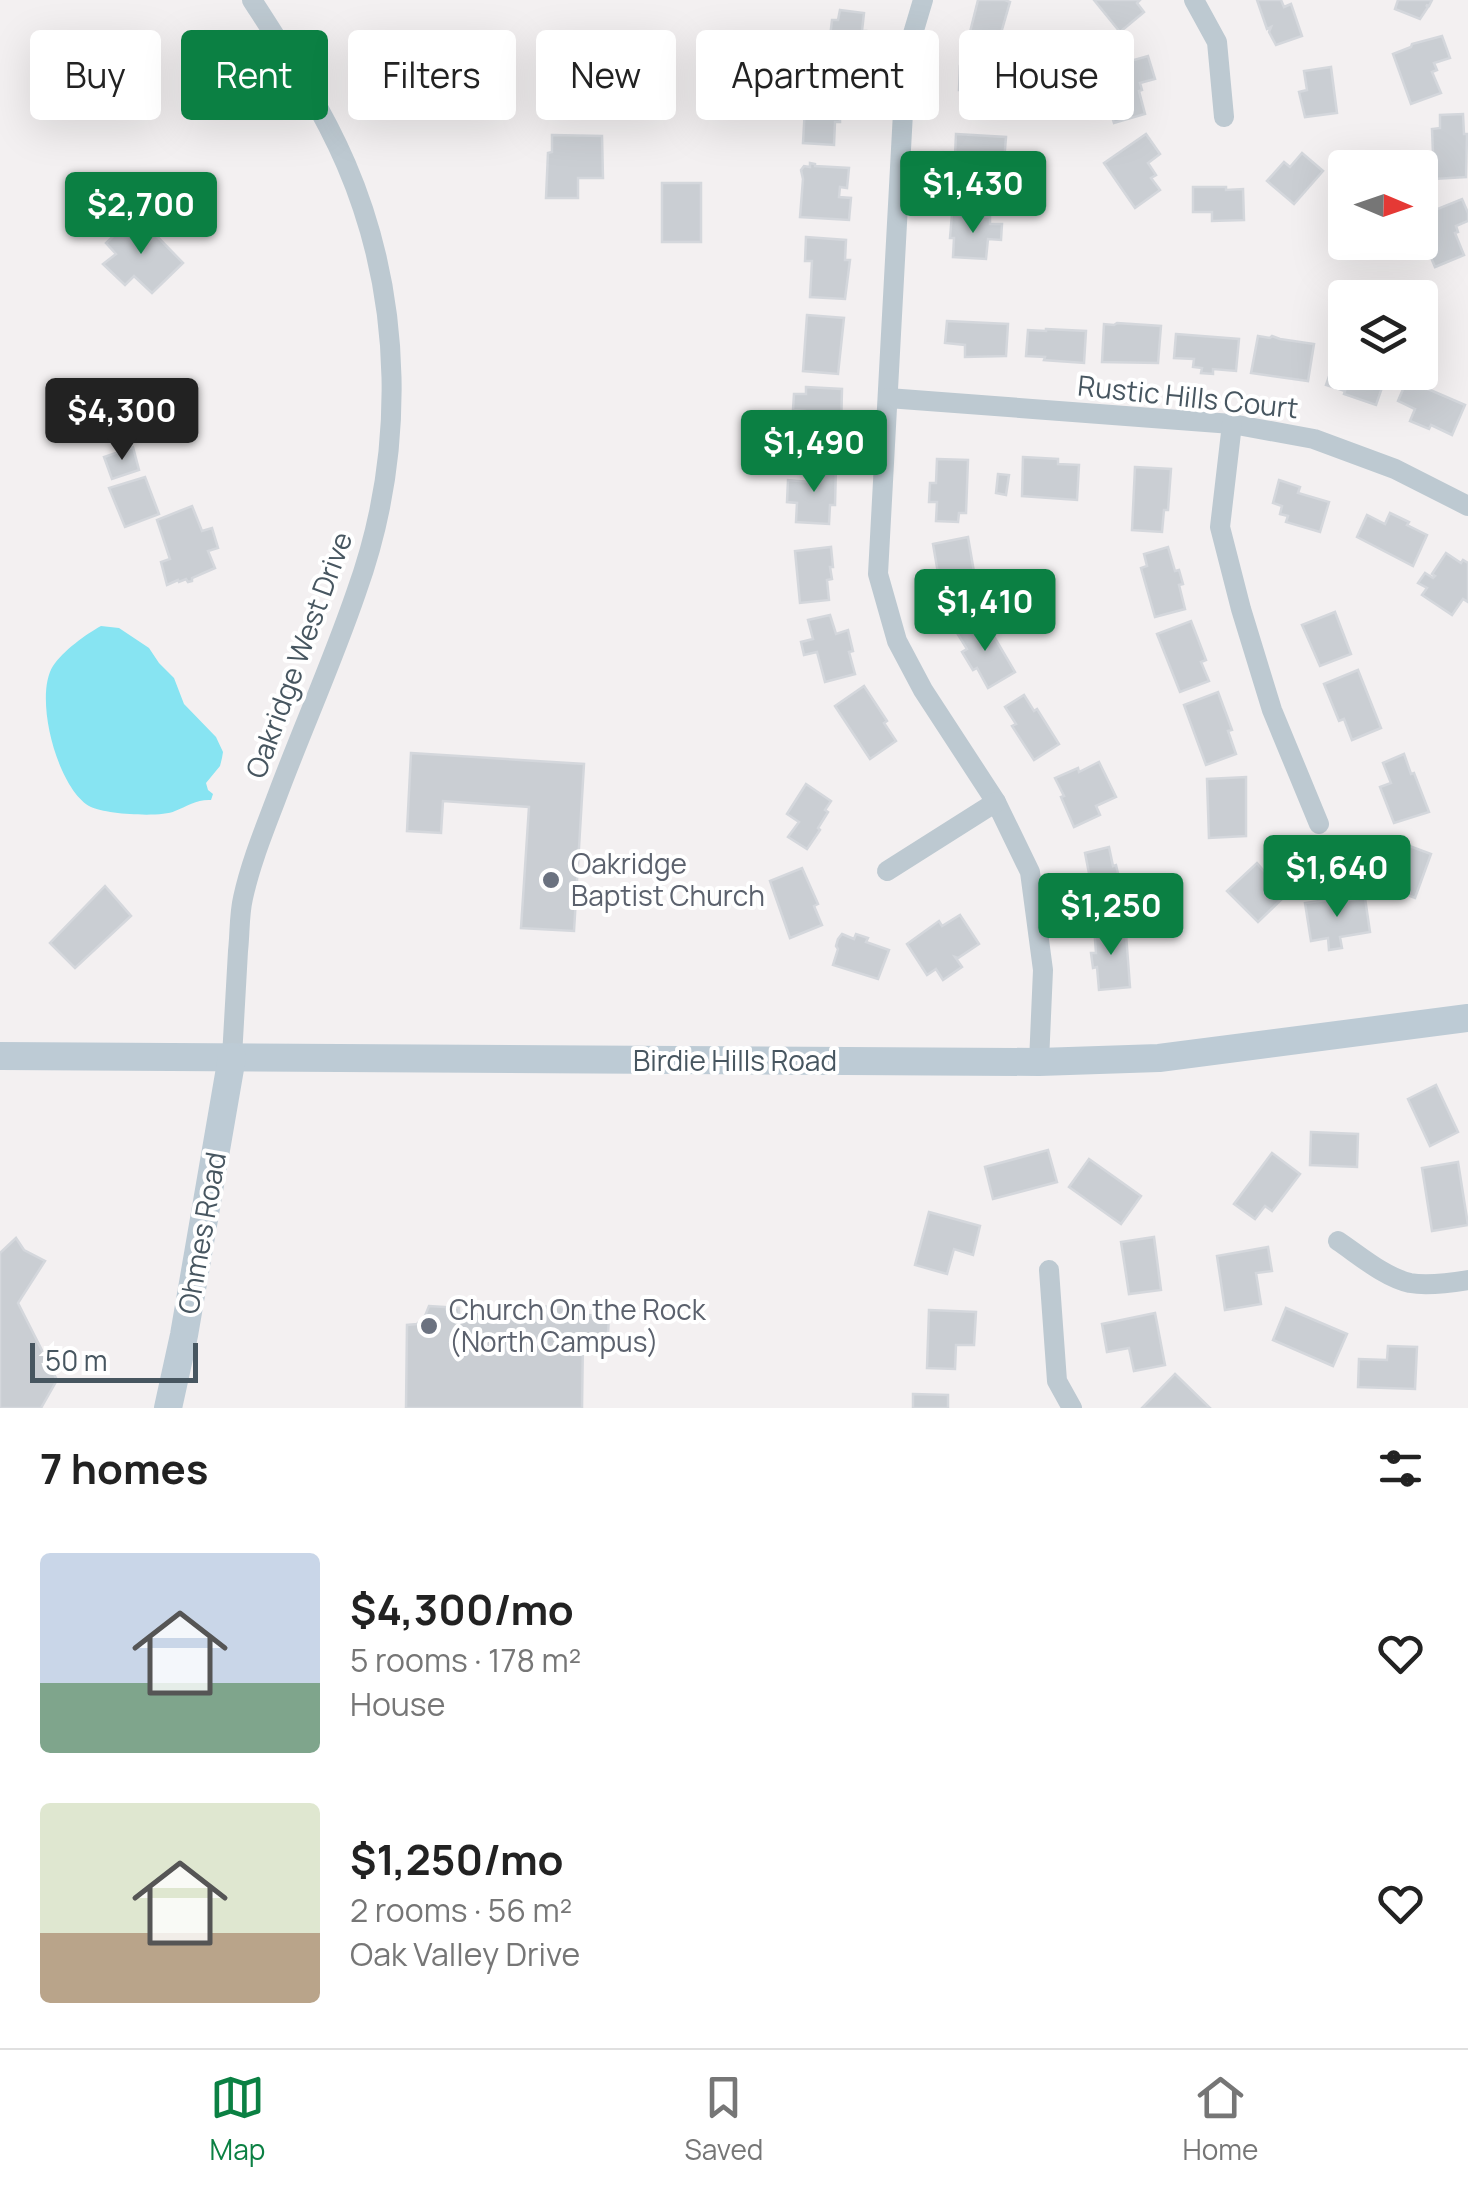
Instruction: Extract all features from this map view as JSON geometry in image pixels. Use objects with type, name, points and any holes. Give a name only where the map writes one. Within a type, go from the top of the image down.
[{"type":"main road","name":"Birdie Hills Road","points":[[0,1056],[1039,1062],[1159,1058],[1468,1018]]},
{"type":"main road","name":"Ohmes Road","points":[[168,1408],[232,1057]]},
{"type":"street","name":"Oakridge West Drive","points":[[232,1057],[243,897],[257,850],[358,590],[386,476],[392,406],[392,358],[384,297],[365,216],[316,102],[252,0]]},
{"type":"street","points":[[923,0],[906,57],[878,574],[897,641],[922,690],[996,802],[1030,872],[1043,970],[1039,1062]]},
{"type":"street","points":[[1194,0],[1218,42],[1224,117]]},
{"type":"street","name":"Rustic Hills Court","points":[[888,398],[1232,424],[1314,439],[1395,469],[1468,506]]},
{"type":"street","points":[[1232,424],[1220,526],[1272,710],[1319,824]]},
{"type":"street","points":[[886,871],[996,802]]},
{"type":"street","points":[[1338,1241],[1410,1283],[1468,1280]]},
{"type":"street","points":[[1048,1270],[1056,1381],[1072,1408]]},
{"type":"water","points":[[101,626],[119,628],[149,648],[174,678],[184,704],[216,737],[223,752],[220,766],[206,783],[213,794],[211,800],[168,813],[120,813],[91,807],[68,783],[52,742],[46,699],[48,680],[63,655]]},
{"type":"building","points":[[978,0],[1010,2],[1002,30],[970,30]]},
{"type":"building","points":[[1094,0],[1140,0],[1137,3],[1144,12],[1118,30]]},
{"type":"building","points":[[1257,0],[1281,0],[1284,7],[1291,4],[1302,36],[1276,45]]},
{"type":"building","points":[[1398,0],[1432,0],[1420,19],[1395,9]]},
{"type":"building","points":[[840,10],[864,13],[862,30],[831,30],[832,20],[838,20]]},
{"type":"building","points":[[1442,36],[1450,58],[1434,63],[1437,70],[1432,72],[1441,93],[1411,104],[1393,54]]},
{"type":"building","points":[[1148,56],[1155,79],[1140,83],[1145,114],[1134,117],[1134,60]]},
{"type":"building","points":[[1331,67],[1337,113],[1305,117],[1299,92],[1307,90],[1304,71]]},
{"type":"building","points":[[1463,114],[1467,134],[1466,177],[1438,179],[1438,150],[1433,150],[1432,129],[1440,128],[1440,115]]},
{"type":"building","points":[[804,120],[840,120],[835,122],[834,145],[803,143]]},
{"type":"building","points":[[956,134],[1006,137],[1002,187],[958,184],[959,167],[967,167],[967,157],[955,156]]},
{"type":"building","points":[[1146,134],[1160,154],[1148,163],[1156,175],[1151,178],[1160,190],[1135,208],[1104,163]]},
{"type":"building","points":[[552,135],[602,136],[603,178],[578,178],[578,198],[546,198]]},
{"type":"building","points":[[1302,153],[1323,171],[1294,204],[1267,181],[1284,162],[1290,167]]},
{"type":"building","points":[[810,163],[849,168],[847,188],[840,187],[839,197],[851,198],[849,220],[800,217],[801,170],[810,167]]},
{"type":"building","points":[[662,183],[701,183],[701,242],[662,242]]},
{"type":"building","points":[[1193,187],[1243,189],[1244,220],[1212,221],[1212,212],[1193,212]]},
{"type":"building","points":[[1462,199],[1468,221],[1456,226],[1455,233],[1464,255],[1435,267],[1432,260],[1438,260],[1438,209]]},
{"type":"building","points":[[952,214],[990,217],[990,224],[1002,224],[1001,240],[988,239],[986,259],[953,257]]},
{"type":"building","points":[[132,218],[142,228],[145,224],[183,263],[152,293],[134,276],[125,285],[103,264],[116,254],[106,243]]},
{"type":"building","points":[[806,237],[846,240],[845,260],[850,260],[845,299],[810,297],[812,261],[805,261]]},
{"type":"building","points":[[807,315],[844,318],[838,374],[803,371]]},
{"type":"building","points":[[947,321],[1008,324],[1006,356],[965,357],[965,345],[945,343]]},
{"type":"building","points":[[1104,324],[1161,326],[1158,363],[1102,362]]},
{"type":"building","points":[[1028,330],[1086,331],[1084,363],[1026,356]]},
{"type":"building","points":[[1176,334],[1239,339],[1236,371],[1213,369],[1213,374],[1201,373],[1202,368],[1193,367],[1194,359],[1174,358]]},
{"type":"building","points":[[1258,336],[1314,344],[1308,381],[1251,373]]},
{"type":"building","points":[[806,387],[842,389],[837,449],[801,448],[805,411],[793,410],[794,394],[806,394]]},
{"type":"building","points":[[1342,390],[1381,390],[1376,405],[1344,394]]},
{"type":"building","points":[[1403,390],[1430,390],[1465,405],[1452,435],[1410,421],[1415,409],[1398,401]]},
{"type":"building","points":[[133,447],[139,470],[112,479],[104,457]]},
{"type":"building","points":[[1023,457],[1079,465],[1077,500],[1022,496]]},
{"type":"building","points":[[937,459],[968,460],[966,513],[959,513],[958,522],[936,521],[937,502],[929,502],[930,483],[936,483]]},
{"type":"building","points":[[812,463],[836,465],[835,505],[830,505],[829,524],[796,522],[797,503],[787,502],[788,480],[811,482]]},
{"type":"building","points":[[1135,467],[1171,469],[1162,532],[1132,530]]},
{"type":"building","points":[[998,474],[1009,475],[1006,495],[996,493]]},
{"type":"building","points":[[145,477],[159,514],[125,527],[109,488]]},
{"type":"building","points":[[1279,480],[1300,487],[1298,493],[1329,502],[1320,532],[1286,522],[1288,516],[1280,514],[1282,506],[1273,503]]},
{"type":"building","points":[[192,506],[202,531],[212,528],[218,548],[208,551],[215,568],[192,581],[178,580],[167,585],[161,562],[170,559],[157,520]]},
{"type":"building","points":[[1390,513],[1427,535],[1413,566],[1357,537],[1367,515],[1385,524]]},
{"type":"building","points":[[968,537],[979,601],[948,606],[933,544]]},
{"type":"building","points":[[831,547],[829,600],[800,603],[795,551]]},
{"type":"building","points":[[1168,547],[1183,584],[1179,585],[1185,609],[1155,617],[1141,568],[1147,566],[1144,554]]},
{"type":"building","points":[[1446,553],[1468,563],[1468,602],[1463,599],[1452,615],[1422,595],[1427,588],[1418,583],[1425,573],[1435,576],[1432,574]]},
{"type":"building","points":[[1335,612],[1351,654],[1320,666],[1302,625]]},
{"type":"building","points":[[830,615],[836,634],[848,630],[855,674],[825,682],[817,652],[804,655],[801,642],[813,639],[808,620]]},
{"type":"building","points":[[978,621],[984,631],[989,628],[1015,672],[988,688],[962,652],[967,649],[957,633]]},
{"type":"building","points":[[1191,621],[1206,660],[1201,662],[1209,681],[1180,692],[1157,634]]},
{"type":"building","points":[[1358,670],[1381,728],[1352,740],[1344,719],[1339,721],[1324,684]]},
{"type":"building","points":[[864,686],[896,741],[870,759],[835,706]]},
{"type":"building","points":[[1218,692],[1236,754],[1206,765],[1184,705]]},
{"type":"building","points":[[1024,695],[1059,744],[1034,760],[1005,707]]},
{"type":"building","name":"Oakridge Baptist Church","points":[[411,753],[584,764],[574,931],[521,928],[529,807],[443,801],[441,833],[407,831]]},
{"type":"building","points":[[1404,754],[1429,812],[1394,823],[1380,787],[1391,783],[1383,763]]},
{"type":"building","points":[[1099,762],[1116,797],[1096,806],[1100,815],[1074,827],[1055,778]]},
{"type":"building","points":[[1246,777],[1246,836],[1209,838],[1207,779]]},
{"type":"building","points":[[806,784],[831,801],[820,830],[807,849],[788,837],[799,822],[787,814]]},
{"type":"building","points":[[1396,841],[1431,854],[1415,898],[1380,885]]},
{"type":"building","points":[[1109,847],[1125,903],[1096,909],[1085,853]]},
{"type":"building","points":[[1257,863],[1285,896],[1258,922],[1227,891]]},
{"type":"building","points":[[802,868],[818,904],[814,906],[822,925],[790,938],[770,881]]},
{"type":"building","points":[[105,886],[131,916],[75,968],[50,943]]},
{"type":"building","points":[[1365,898],[1370,932],[1340,937],[1342,948],[1329,950],[1328,938],[1311,941],[1305,903]]},
{"type":"building","points":[[960,915],[979,944],[955,957],[962,967],[943,980],[936,969],[927,975],[907,944],[939,921],[942,926]]},
{"type":"building","points":[[1119,924],[1120,935],[1126,934],[1130,987],[1099,990],[1091,953],[1096,953],[1094,926]]},
{"type":"building","points":[[842,934],[854,939],[856,934],[868,938],[866,942],[889,950],[878,979],[833,965]]},
{"type":"building","points":[[1436,1085],[1458,1132],[1430,1146],[1408,1099]]},
{"type":"building","points":[[1311,1132],[1358,1134],[1357,1167],[1310,1165]]},
{"type":"building","points":[[1048,1150],[1057,1182],[993,1199],[985,1167]]},
{"type":"building","points":[[1272,1153],[1300,1174],[1272,1211],[1265,1206],[1255,1219],[1234,1204]]},
{"type":"building","points":[[1089,1159],[1141,1196],[1121,1224],[1069,1187]]},
{"type":"building","points":[[1458,1162],[1468,1225],[1432,1231],[1422,1168]]},
{"type":"building","points":[[929,1212],[980,1226],[973,1255],[954,1249],[947,1274],[915,1265]]},
{"type":"building","points":[[1154,1237],[1161,1290],[1129,1294],[1121,1242]]},
{"type":"building","points":[[16,1238],[24,1250],[45,1261],[18,1303],[57,1380],[41,1408],[0,1408],[0,1253]]},
{"type":"building","points":[[1268,1247],[1272,1271],[1256,1273],[1261,1304],[1225,1310],[1217,1256]]},
{"type":"building","points":[[429,1306],[459,1308],[459,1314],[526,1315],[527,1306],[587,1308],[587,1315],[609,1316],[608,1335],[583,1335],[582,1408],[406,1408],[407,1325],[417,1324]]},
{"type":"building","points":[[1286,1308],[1347,1334],[1333,1366],[1273,1340]]},
{"type":"building","points":[[929,1310],[976,1312],[974,1345],[956,1345],[955,1369],[927,1368]]},
{"type":"building","points":[[1155,1313],[1165,1365],[1134,1371],[1129,1348],[1107,1352],[1102,1324]]},
{"type":"building","points":[[1388,1346],[1417,1347],[1415,1389],[1358,1387],[1359,1359],[1387,1360]]},
{"type":"building","points":[[1175,1374],[1210,1408],[1142,1408]]},
{"type":"building","points":[[913,1394],[948,1395],[948,1408],[913,1408]]},
{"type":"place","name":"Oakridge Baptist Church","points":[[551,880]]},
{"type":"place","name":"Church On the Rock (North Campus)","points":[[429,1326]]}]
